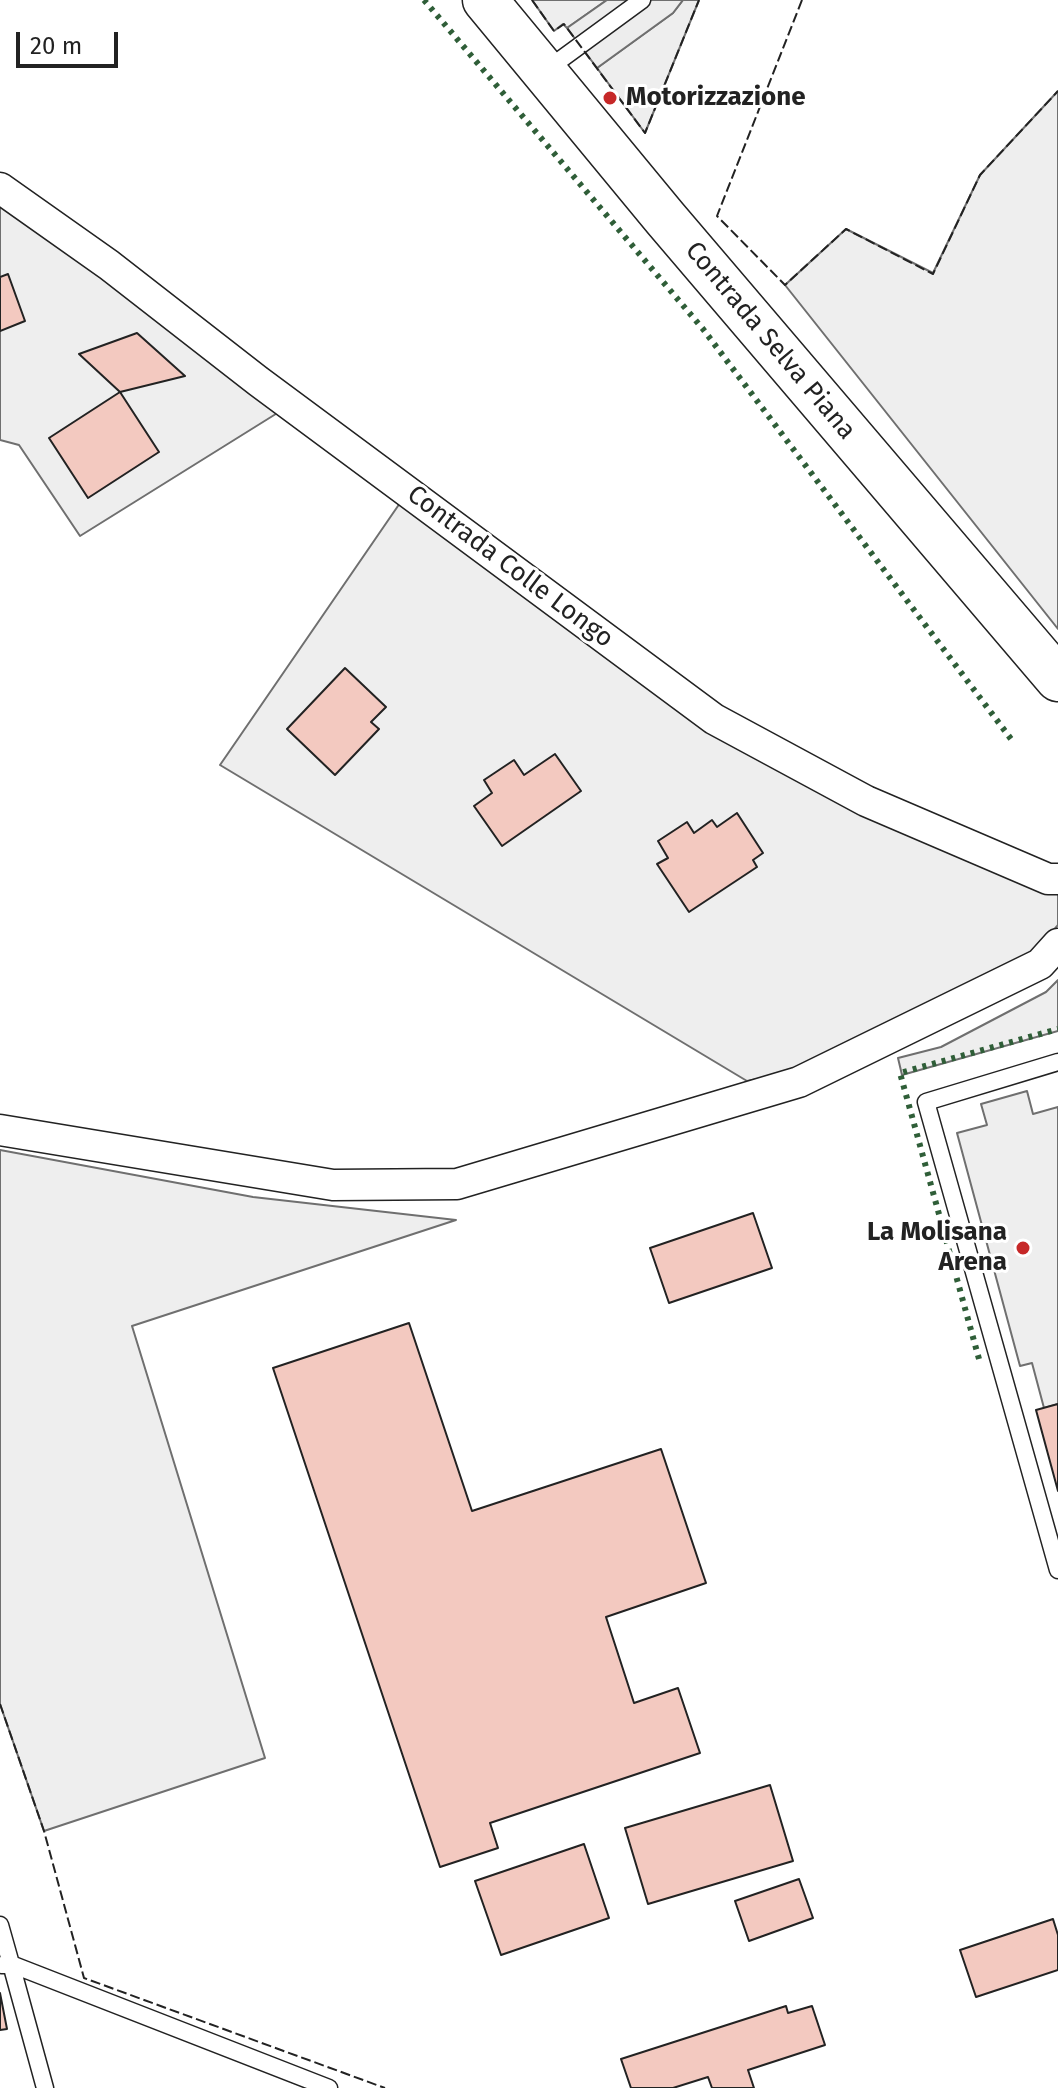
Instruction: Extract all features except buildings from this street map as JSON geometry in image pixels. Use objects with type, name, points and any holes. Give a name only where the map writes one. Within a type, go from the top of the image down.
[{"type":"street","name":"Contrada Selva Piana","points":[[485,0],[686,243],[1058,679]]},
{"type":"street","name":"Contrada Colle Longo","points":[[0,188],[109,265],[258,381],[714,719],[866,801],[1048,879],[1058,879]]},
{"type":"street","points":[[0,1130],[333,1185],[457,1184],[799,1082],[1040,964],[1058,944]]},
{"type":"lane","points":[[544,71],[642,0]]},
{"type":"lane","points":[[1058,1062],[926,1102],[1058,1570]]},
{"type":"lane","points":[[0,1925],[5,1964],[45,2088]]},
{"type":"lane","points":[[5,1964],[329,2088]]},
{"type":"shaded area","points":[[532,0],[607,0],[567,28],[563,24],[554,31]]},
{"type":"shaded area","points":[[607,0],[683,0],[673,13],[597,68],[567,28]]},
{"type":"shaded area","points":[[683,0],[699,0],[645,133],[597,68],[673,13]]},
{"type":"shaded area","points":[[1058,91],[1058,629],[785,285],[846,229],[933,273],[980,175]]},
{"type":"shaded area","points":[[0,199],[279,412],[80,536],[19,445],[0,440]]},
{"type":"shaded area","points":[[400,503],[702,728],[859,814],[1058,891],[1058,925],[1028,960],[783,1074],[747,1081],[220,765]]},
{"type":"shaded area","points":[[1058,980],[1058,1031],[902,1075],[898,1058],[941,1047],[1046,992]]},
{"type":"shaded area","name":"La Molisana Arena","points":[[1027,1091],[1033,1114],[1058,1107],[1058,1404],[1044,1408],[1032,1363],[1020,1366],[957,1133],[987,1125],[981,1104]]},
{"type":"shaded area","points":[[0,1150],[253,1197],[456,1220],[132,1326],[265,1758],[44,1831],[0,1704]]},
{"type":"hedge","points":[[424,0],[703,329],[1014,743]]},
{"type":"hedge","points":[[979,1359],[900,1073],[1058,1029]]},
{"type":"fence","points":[[532,0],[554,31],[564,24],[645,133],[699,0]]},
{"type":"fence","points":[[802,0],[717,216],[785,285],[846,229],[933,274],[980,175],[1058,91]]},
{"type":"fence","points":[[0,1704],[44,1831],[84,1978],[385,2088]]},
{"type":"place","name":"Motorizzazione","points":[[610,98]]},
{"type":"place","name":"La Molisana Arena","points":[[1023,1248]]}]
